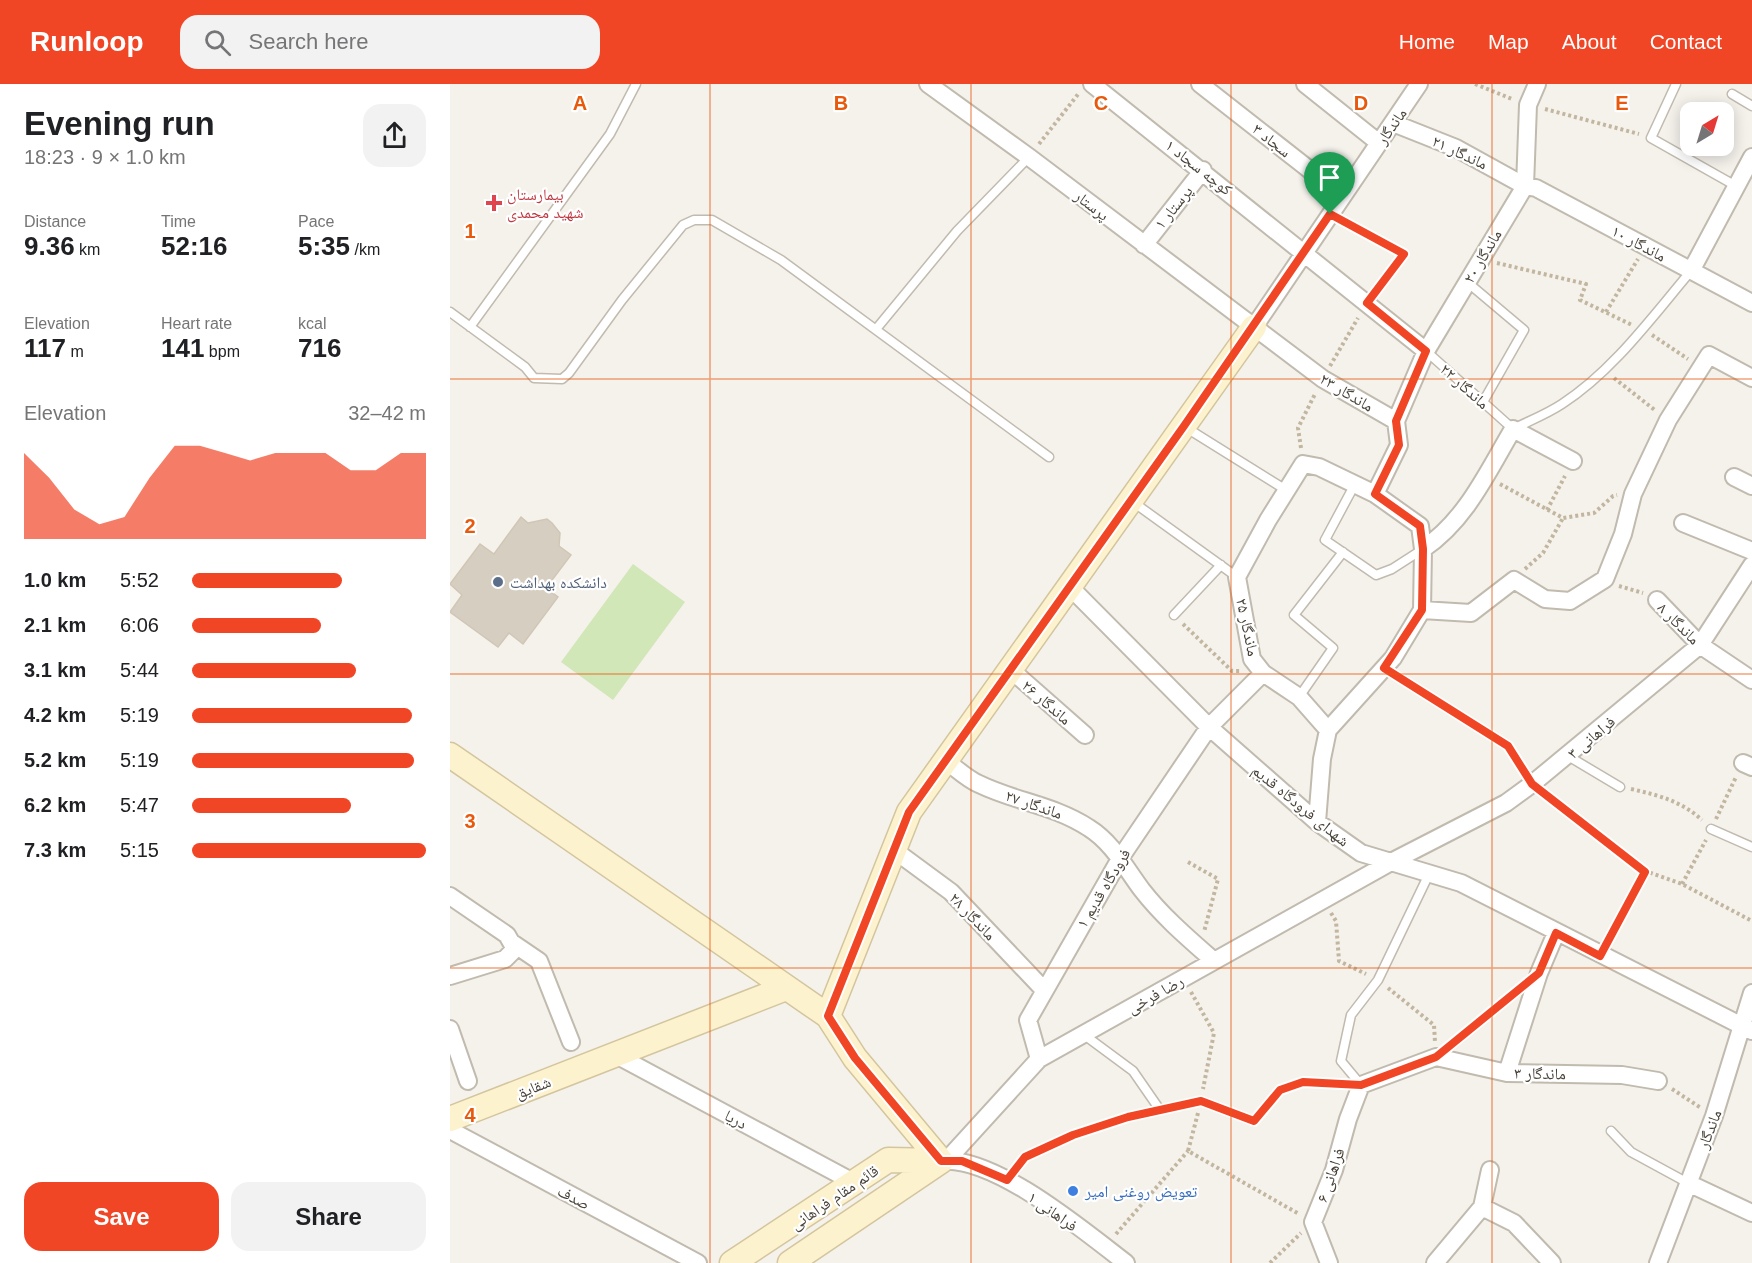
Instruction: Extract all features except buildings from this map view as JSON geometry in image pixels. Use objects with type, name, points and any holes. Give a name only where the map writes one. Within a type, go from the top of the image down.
[{"type":"street","name":"پرستار","points":[[928,84],[1029,157],[1254,327]]},
{"type":"street","name":"کوچه سجاد ۱","points":[[1092,84],[1305,252]]},
{"type":"street","name":"سجاد ۳","points":[[1200,84],[1343,196]]},
{"type":"street","points":[[1305,84],[1379,143]]},
{"type":"street","name":"ماندگار","points":[[828,1016],[909,812],[1254,327],[1419,84]]},
{"type":"street","name":"ماندگار ۲۰","points":[[1396,421],[1426,351],[1525,186],[1528,105],[1537,84]]},
{"type":"street","name":"ماندگار ۲۱","points":[[1393,123],[1456,148],[1525,186]]},
{"type":"street","points":[[1691,271],[1752,157]]},
{"type":"street","name":"پرستار ۱","points":[[1144,244],[1203,170]]},
{"type":"street","name":"ماندگار ۱۰","points":[[1525,186],[1536,188],[1752,303]]},
{"type":"street","name":"ماندگار ۲۲","points":[[1305,252],[1426,351]]},
{"type":"street","name":"ماندگار ۲۳","points":[[1254,327],[1323,379],[1396,421]]},
{"type":"street","points":[[1422,610],[1471,613],[1514,580],[1545,599],[1570,601],[1605,579],[1623,534],[1633,494],[1668,420],[1709,355],[1752,378]]},
{"type":"street","points":[[1375,494],[1399,445],[1396,421]]},
{"type":"street","points":[[1423,549],[1439,538],[1472,501],[1513,429],[1573,461]]},
{"type":"street","points":[[1237,577],[1303,464],[1319,467],[1355,483],[1375,494],[1420,526],[1423,549],[1422,610],[1384,668],[1328,730],[1322,759],[1317,822]]},
{"type":"street","points":[[1734,477],[1752,486]]},
{"type":"street","points":[[1683,522],[1752,551]]},
{"type":"street","name":"فراهانی ۳","points":[[1391,862],[1506,803],[1568,756],[1700,645],[1752,565]]},
{"type":"street","name":"ماندگار ۲۵","points":[[1237,577],[1252,659],[1263,673],[1299,697],[1328,730]]},
{"type":"street","name":"شهدای فرودگاه قدیم","points":[[1070,587],[1209,727],[1317,822],[1361,854],[1461,883],[1600,956],[1748,1029]]},
{"type":"street","name":"ماندگار ۸","points":[[1657,600],[1700,645],[1752,680]]},
{"type":"street","name":"ماندگار ۲۶","points":[[1010,669],[1085,735]]},
{"type":"street","name":"فرودگاه قدیم ۱","points":[[1039,1059],[1028,1020],[1121,857],[1209,727],[1263,673]]},
{"type":"street","points":[[450,755],[828,1016],[855,1058],[944,1160]]},
{"type":"street","name":"ماندگار ۲۷","points":[[945,760],[977,784],[1016,798],[1052,807],[1091,829],[1121,857],[1142,890],[1214,961]]},
{"type":"street","name":"ماندگار ۲۸","points":[[894,850],[951,892],[1044,990]]},
{"type":"street","name":"رضا فرخی","points":[[944,1160],[1039,1059],[1391,862]]},
{"type":"street","points":[[450,896],[507,935],[514,944],[539,961],[571,1042]]},
{"type":"street","points":[[1507,1073],[1539,973],[1556,933]]},
{"type":"street","points":[[450,976],[506,959],[515,949],[514,944]]},
{"type":"street","name":"شقایق","points":[[450,1119],[786,987]]},
{"type":"street","name":"ماندگار","points":[[1658,1263],[1748,1029],[1752,993]]},
{"type":"street","points":[[450,1029],[468,1081]]},
{"type":"street","name":"دریا","points":[[616,1055],[855,1183]]},
{"type":"street","points":[[1361,1085],[1436,1057]]},
{"type":"street","name":"ماندگار ۳","points":[[1436,1057],[1507,1073],[1622,1075],[1658,1081]]},
{"type":"street","name":"فراهانی ۶","points":[[1329,1263],[1312,1222],[1334,1170],[1348,1119],[1361,1085]]},
{"type":"street","name":"صدف","points":[[450,1130],[698,1263]]},
{"type":"street","name":"قائم مقام فراهانی","points":[[732,1263],[888,1160],[944,1160]]},
{"type":"street","name":"فراهانی ۱","points":[[944,1160],[971,1164],[1007,1180],[1037,1197],[1126,1263]]},
{"type":"street","name":"قائم مقام فراهانی","points":[[790,1263],[944,1160]]},
{"type":"street","points":[[1435,1263],[1482,1207],[1490,1170]]},
{"type":"street","points":[[1688,1184],[1752,1213]]},
{"type":"street","points":[[1482,1207],[1514,1223],[1552,1263]]},
{"type":"lane","points":[[470,327],[610,134],[636,84]]},
{"type":"lane","points":[[1676,84],[1651,138],[1736,186]]},
{"type":"lane","points":[[1732,94],[1752,106]]},
{"type":"lane","points":[[877,328],[957,231],[1029,157]]},
{"type":"lane","points":[[450,312],[525,367],[534,378],[562,379],[683,225],[694,220],[712,220],[781,260],[877,328],[1049,457]]},
{"type":"lane","points":[[1513,429],[1563,404],[1603,369],[1642,329],[1691,271]]},
{"type":"lane","points":[[1467,282],[1524,330],[1483,402]]},
{"type":"lane","name":"ماندگار ۲۲","points":[[1426,351],[1513,429]]},
{"type":"lane","points":[[1184,426],[1286,490]]},
{"type":"lane","points":[[1355,483],[1325,540],[1376,574],[1392,569],[1423,549]]},
{"type":"lane","name":"ماندگار ۲۵","points":[[1131,500],[1237,577]]},
{"type":"lane","points":[[1299,697],[1333,648],[1294,615],[1343,552]]},
{"type":"lane","points":[[1174,615],[1221,565]]},
{"type":"lane","points":[[1384,668],[1508,746]]},
{"type":"lane","points":[[1568,756],[1620,787]]},
{"type":"lane","points":[[1712,829],[1752,847]]},
{"type":"lane","points":[[1361,1085],[1341,1061],[1351,1015],[1378,980],[1429,874]]},
{"type":"lane","points":[[1436,1057],[1539,973]]},
{"type":"lane","points":[[1083,1035],[1133,1071],[1160,1110]]},
{"type":"lane","points":[[1007,1180],[1025,1157],[1073,1135],[1128,1117],[1201,1101],[1254,1121],[1280,1090],[1303,1082]]},
{"type":"lane","points":[[1611,1131],[1631,1152],[1688,1184]]},
{"type":"path","points":[[1029,157],[1086,84]]},
{"type":"path","points":[[1474,84],[1528,105],[1651,138]]},
{"type":"path","points":[[1303,464],[1298,428],[1367,303],[1404,254],[1330,214]]},
{"type":"path","points":[[1606,312],[1646,246]]},
{"type":"path","points":[[1481,259],[1586,284],[1580,300],[1642,329],[1702,367]]},
{"type":"path","points":[[1603,369],[1668,420]]},
{"type":"path","points":[[1547,510],[1573,461]]},
{"type":"path","points":[[1485,476],[1563,518],[1594,513],[1613,496],[1633,494]]},
{"type":"path","points":[[1514,580],[1543,554],[1563,518]]},
{"type":"path","name":"ماندگار ۸","points":[[1598,583],[1629,587],[1657,600]]},
{"type":"path","points":[[1174,615],[1232,671],[1263,673]]},
{"type":"path","points":[[1508,746],[1532,784],[1645,872],[1682,884],[1752,921]]},
{"type":"path","points":[[1620,787],[1663,796],[1690,810],[1712,829]]},
{"type":"path","points":[[1188,862],[1218,879],[1200,948]]},
{"type":"path","points":[[1600,956],[1645,872]]},
{"type":"path","points":[[1325,901],[1336,921],[1339,961],[1378,980],[1434,1025],[1436,1057]]},
{"type":"path","points":[[1105,1247],[1188,1151],[1201,1101],[1214,1033],[1183,978]]},
{"type":"path","points":[[1658,1081],[1714,1116]]},
{"type":"path","points":[[1303,1082],[1361,1085]]},
{"type":"path","points":[[1188,1151],[1312,1222],[1270,1263]]},
{"type":"green space","points":[[633,564],[685,602],[613,700],[561,662]]},
{"type":"place","name":"بیمارستان شهید محمدی","points":[[494,203]]},
{"type":"place","name":"دانشکده بهداشت","points":[[498,582]]},
{"type":"place","name":"تعویض روغنی امیر","points":[[1073,1191]]},
{"type":"route","points":[[1330,214],[1404,254],[1367,303],[1426,351],[1396,421],[1399,445],[1375,494],[1420,526],[1423,549],[1422,610],[1393,658],[1384,668],[1508,746],[1532,784],[1593,829],[1645,872],[1600,956],[1556,933],[1539,973],[1436,1057],[1361,1085],[1303,1082],[1280,1090],[1254,1121],[1201,1101],[1128,1117],[1073,1135],[1025,1157],[1007,1180],[962,1161],[941,1161],[855,1058],[828,1016],[909,812],[1184,426],[1330,214]]}]
